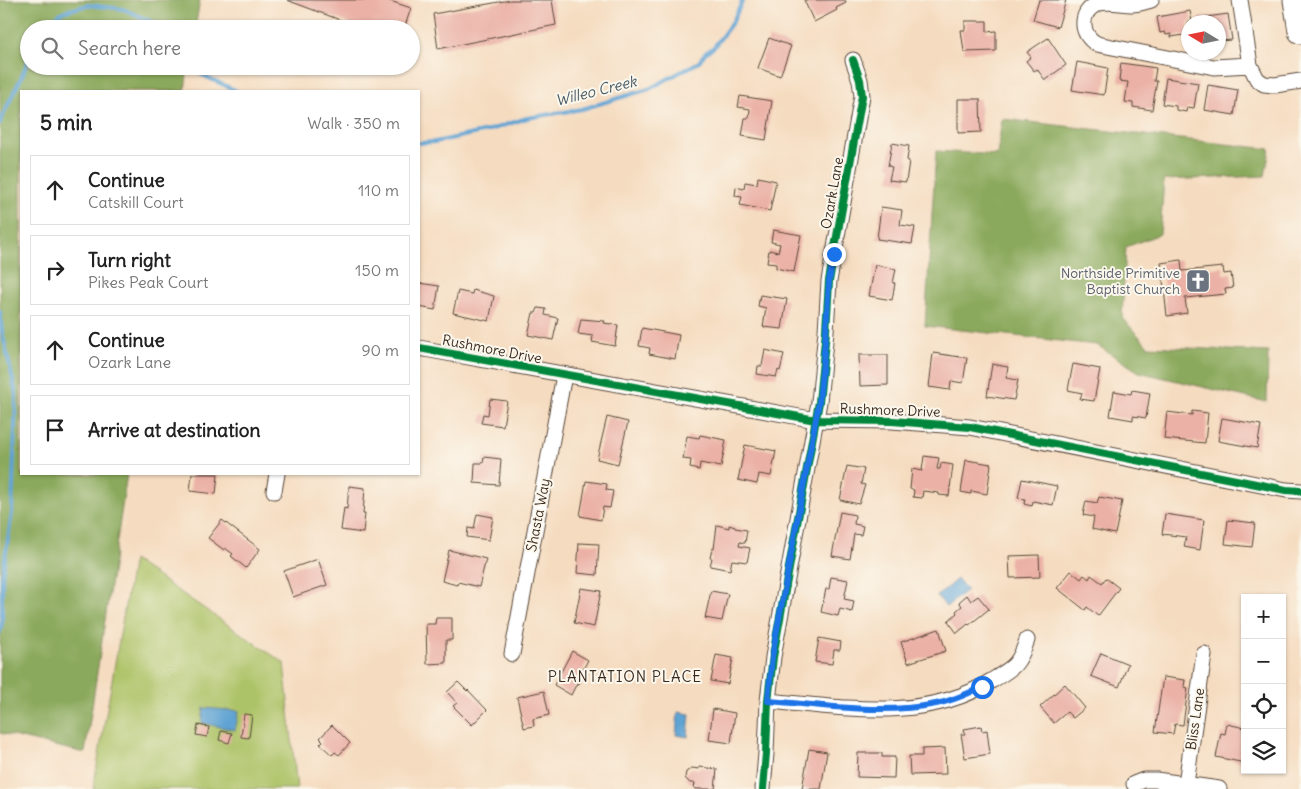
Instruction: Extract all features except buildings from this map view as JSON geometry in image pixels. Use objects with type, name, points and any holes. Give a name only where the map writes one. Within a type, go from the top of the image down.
[{"type":"highway","points":[[1296,0],[1301,31]]},
{"type":"street","points":[[1151,0],[1139,4],[1105,2],[1095,5],[1090,8],[1085,18],[1084,30],[1087,36],[1097,44],[1214,67],[1250,65]]},
{"type":"street","points":[[1240,0],[1250,65],[1257,78],[1264,84],[1275,85],[1301,81]]},
{"type":"street","name":"Ozark Lane","points":[[764,789],[772,657],[816,420],[821,384],[829,281],[862,96],[860,80],[853,60]]},
{"type":"street","name":"Rushmore Drive","points":[[420,348],[816,420],[892,421],[970,427],[1286,490],[1301,491]]},
{"type":"street","name":"Shasta Way","points":[[512,654],[564,375]]},
{"type":"street","points":[[274,491],[277,475]]},
{"type":"street","points":[[768,701],[883,709],[937,704],[982,687],[1012,668],[1022,654],[1027,640]]},
{"type":"street","name":"Bliss Lane","points":[[1186,784],[1204,654]]},
{"type":"street","points":[[1134,784],[1144,780],[1156,780],[1219,789]]},
{"type":"green space","points":[[0,0],[200,0],[197,20],[20,20],[20,75],[187,75],[185,90],[20,90],[20,475],[127,475],[85,753],[0,733]]},
{"type":"green space","points":[[1002,119],[1270,149],[1265,176],[1164,180],[1160,234],[1126,247],[1122,318],[1148,346],[1268,352],[1267,402],[1139,372],[1097,345],[925,326],[936,151],[997,155]]},
{"type":"green space","points":[[133,560],[284,663],[297,789],[93,789]]},
{"type":"water","points":[[957,579],[967,590],[946,607],[937,596]]},
{"type":"water","points":[[204,708],[239,711],[235,730],[202,723]]},
{"type":"water","points":[[678,712],[690,714],[688,737],[676,735]]},
{"type":"waterway","name":"Willeo Creek","points":[[420,143],[435,142],[487,131],[527,118],[582,109],[649,89],[699,62],[705,53],[714,47],[733,21],[743,0]]},
{"type":"waterway","name":"Willeo Creek","points":[[53,20],[62,12],[88,5],[123,9],[148,20]]},
{"type":"waterway","name":"Willeo Creek","points":[[0,123],[22,75]]},
{"type":"waterway","name":"Willeo Creek","points":[[202,75],[235,90]]},
{"type":"waterway","name":"Willeo Creek","points":[[0,312],[2,331],[16,394],[12,513],[2,577],[2,623],[0,632]]},
{"type":"cycle path","points":[[763,789],[768,701],[773,657],[819,402],[829,281],[862,96],[860,80],[853,60]]},
{"type":"cycle path","points":[[420,348],[816,420],[892,421],[970,427],[1286,490],[1301,491]]},
{"type":"place","name":"Northside Primitive Baptist Church","points":[[1198,281]]},
{"type":"district","name":"PLANTATION PLACE","points":[[625,677]]},
{"type":"route","points":[[834,254],[829,281],[819,402],[772,657],[768,701],[890,709],[937,704],[982,687]]}]
